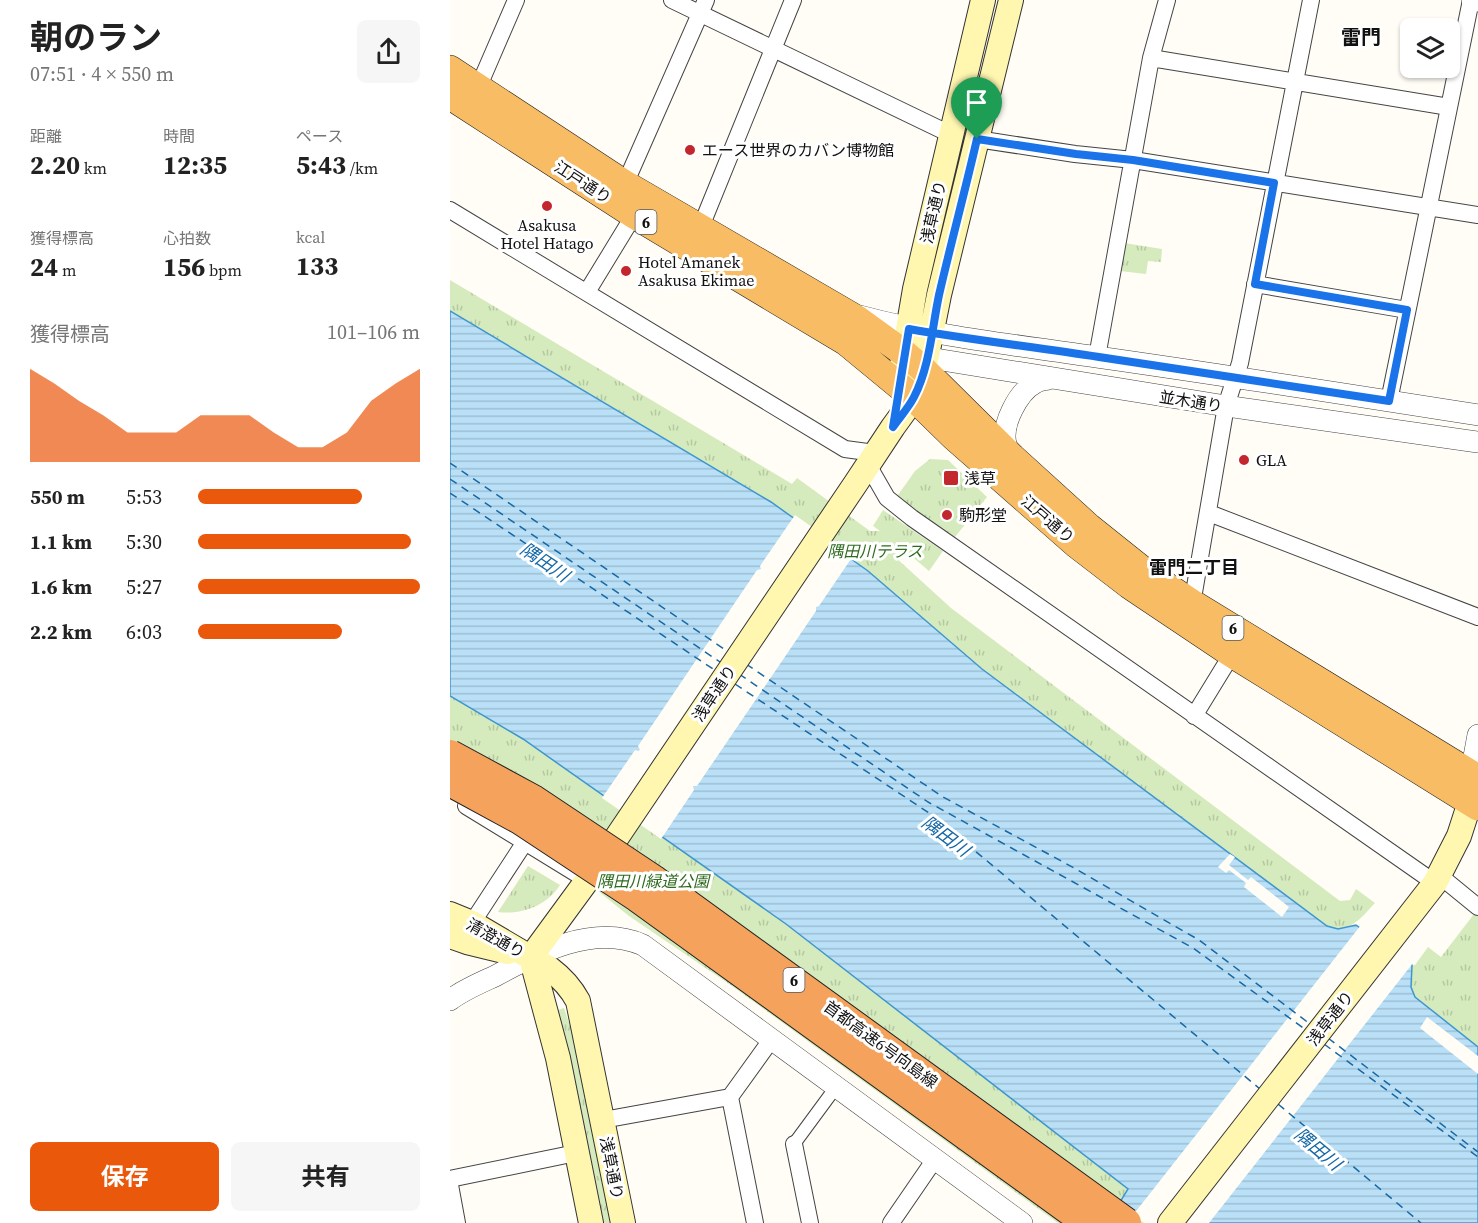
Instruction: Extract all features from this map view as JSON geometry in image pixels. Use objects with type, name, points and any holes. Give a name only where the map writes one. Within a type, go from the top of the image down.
[{"type":"highway","name":"江戸通り","points":[[450,69],[465,97],[634,214],[846,342],[906,391],[954,437],[1077,545],[1129,585],[1190,614],[1476,793]]},
{"type":"highway","name":"江戸通り","points":[[465,97],[625,184],[841,310],[919,349],[1012,457],[1089,527],[1144,571],[1232,654],[1423,774],[1476,793]]},
{"type":"highway","points":[[846,342],[919,349]]},
{"type":"highway","name":"首都高速6号向島線","points":[[450,755],[533,800],[654,880],[1126,1223]]},
{"type":"highway","name":"首都高速6号向島線","points":[[450,781],[520,819],[638,897],[1088,1223]]},
{"type":"main road","name":"浅草通り","points":[[919,349],[915,289],[983,0]]},
{"type":"main road","name":"浅草通り","points":[[531,957],[590,876],[893,427],[919,349],[977,139],[1011,0]]},
{"type":"main road","name":"浅草通り","points":[[1170,1223],[1438,880],[1476,793]]},
{"type":"main road","name":"清澄通り","points":[[461,918],[531,957]]},
{"type":"main road","name":"清澄通り","points":[[450,936],[531,957]]},
{"type":"main road","name":"浅草通り","points":[[531,957],[560,976],[578,1001],[623,1223]]},
{"type":"main road","name":"浅草通り","points":[[531,957],[558,1058],[591,1223]]},
{"type":"street","points":[[465,97],[516,0]]},
{"type":"street","points":[[672,0],[703,7],[773,49],[952,135]]},
{"type":"street","points":[[700,229],[793,0]]},
{"type":"street","points":[[1097,357],[1151,58],[1167,0]]},
{"type":"street","points":[[1190,614],[1226,406],[1236,379],[1311,0]]},
{"type":"street","points":[[1389,401],[1471,0],[1478,1]]},
{"type":"street","points":[[625,184],[703,7]]},
{"type":"street","points":[[1151,58],[1449,107]]},
{"type":"street","points":[[977,139],[1133,160],[1478,215]]},
{"type":"street","points":[[450,210],[845,449],[872,459],[887,498],[893,504],[1194,716],[1478,907]]},
{"type":"street","points":[[587,292],[634,214]]},
{"type":"street","points":[[1255,284],[1407,310]]},
{"type":"street","points":[[1025,375],[1016,369],[1014,359],[1020,350],[1027,348]]},
{"type":"street","name":"並木通り","points":[[919,349],[1027,348],[1478,415]]},
{"type":"street","name":"並木通り","points":[[919,349],[1025,375],[1478,442]]},
{"type":"street","points":[[1012,457],[1006,444],[1006,430],[1016,404],[1027,388],[1048,378]]},
{"type":"street","points":[[1209,513],[1478,616]]},
{"type":"street","points":[[1194,716],[1232,654]]},
{"type":"street","points":[[1476,793],[1478,735]]},
{"type":"street","points":[[450,796],[525,842],[590,876]]},
{"type":"street","points":[[461,918],[525,842]]},
{"type":"street","points":[[450,1000],[531,957],[587,939],[603,937],[630,940],[643,945],[1022,1223]]},
{"type":"street","points":[[603,1120],[730,1097],[771,1040]]},
{"type":"street","points":[[810,1223],[794,1144],[836,1087]]},
{"type":"street","points":[[730,1097],[754,1223]]},
{"type":"street","points":[[450,1179],[576,1153]]},
{"type":"street","points":[[891,1223],[935,1159]]},
{"type":"street","points":[[450,1185],[458,1223]]},
{"type":"green space","points":[[1124,243],[1162,249],[1161,262],[1148,261],[1146,274],[1120,271]]},
{"type":"green space","name":"隅田川テラス","points":[[450,280],[792,484],[797,478],[870,531],[880,531],[873,526],[883,510],[943,551],[929,571],[902,548],[894,556],[951,608],[1340,901],[1350,900],[1356,889],[1375,903],[1360,919],[1349,926],[1335,928],[1327,926],[982,669],[868,571],[771,502],[450,311]]},
{"type":"green space","points":[[930,459],[948,460],[987,497],[951,542],[898,499],[898,495],[915,471]]},
{"type":"green space","name":"隅田川緑道公園","points":[[450,696],[523,739],[786,924],[1128,1189],[1120,1202],[1150,1223],[1058,1223],[732,986],[629,916],[556,857],[450,793]]},
{"type":"green space","points":[[528,866],[560,885],[541,904],[533,908],[516,912],[498,912]]},
{"type":"green space","points":[[1474,914],[1478,916],[1478,1047],[1415,997],[1411,987],[1412,965],[1415,965],[1428,947],[1441,957]]},
{"type":"green space","points":[[564,1008],[571,1029],[610,1223],[604,1223],[569,1050],[558,1010]]},
{"type":"water","name":"隅田川","points":[[450,311],[771,502],[868,571],[982,669],[1327,926],[1338,929],[1356,925],[1412,965],[1411,987],[1415,997],[1478,1047],[1478,1223],[1150,1223],[1120,1202],[1128,1189],[786,924],[523,739],[450,696]]},
{"type":"pier","points":[[795,515],[853,556],[819,606],[816,607],[816,611],[697,786],[693,786],[694,790],[661,839],[602,798],[635,750],[640,750],[638,746],[757,570],[761,569],[760,566]]},
{"type":"pier","points":[[1230,854],[1235,857],[1229,865],[1248,880],[1251,877],[1289,907],[1282,917],[1244,887],[1246,883],[1229,870],[1226,873],[1218,867]]},
{"type":"pier","points":[[1361,925],[1413,963],[1209,1223],[1144,1223],[1133,1215]]},
{"type":"pier","points":[[1427,1017],[1478,1056],[1478,1074],[1420,1028]]},
{"type":"ferry route","points":[[450,463],[727,651]]},
{"type":"ferry route","points":[[450,479],[720,662]]},
{"type":"ferry route","points":[[450,493],[716,671]]},
{"type":"ferry route","points":[[746,664],[943,797],[1076,869],[1199,940],[1310,1024]]},
{"type":"ferry route","points":[[739,674],[928,802],[1193,948],[1306,1030]]},
{"type":"ferry route","points":[[735,684],[932,815],[1260,1089]]},
{"type":"ferry route","points":[[1328,1038],[1478,1152]]},
{"type":"ferry route","points":[[1324,1044],[1478,1157]]},
{"type":"ferry route","points":[[1278,1104],[1421,1223]]},
{"type":"place","name":"エース世界のカバン博物館","points":[[690,150]]},
{"type":"place","name":"Asakusa Hotel Hatago","points":[[547,206]]},
{"type":"place","name":"Hotel Amanek Asakusa Ekimae","points":[[626,271]]},
{"type":"place","name":"GLA","points":[[1244,460]]},
{"type":"place","name":"浅草","points":[[951,478]]},
{"type":"place","name":"駒形堂","points":[[947,515]]},
{"type":"district","name":"雷門","points":[[1361,37]]},
{"type":"district","name":"雷門二丁目","points":[[1194,567]]},
{"type":"route","points":[[977,139],[939,295],[931,333],[924,370],[914,398],[893,427],[898,385],[909,329],[931,333],[990,343],[1389,401],[1407,310],[1255,284],[1274,183],[1133,160],[977,139]]}]
